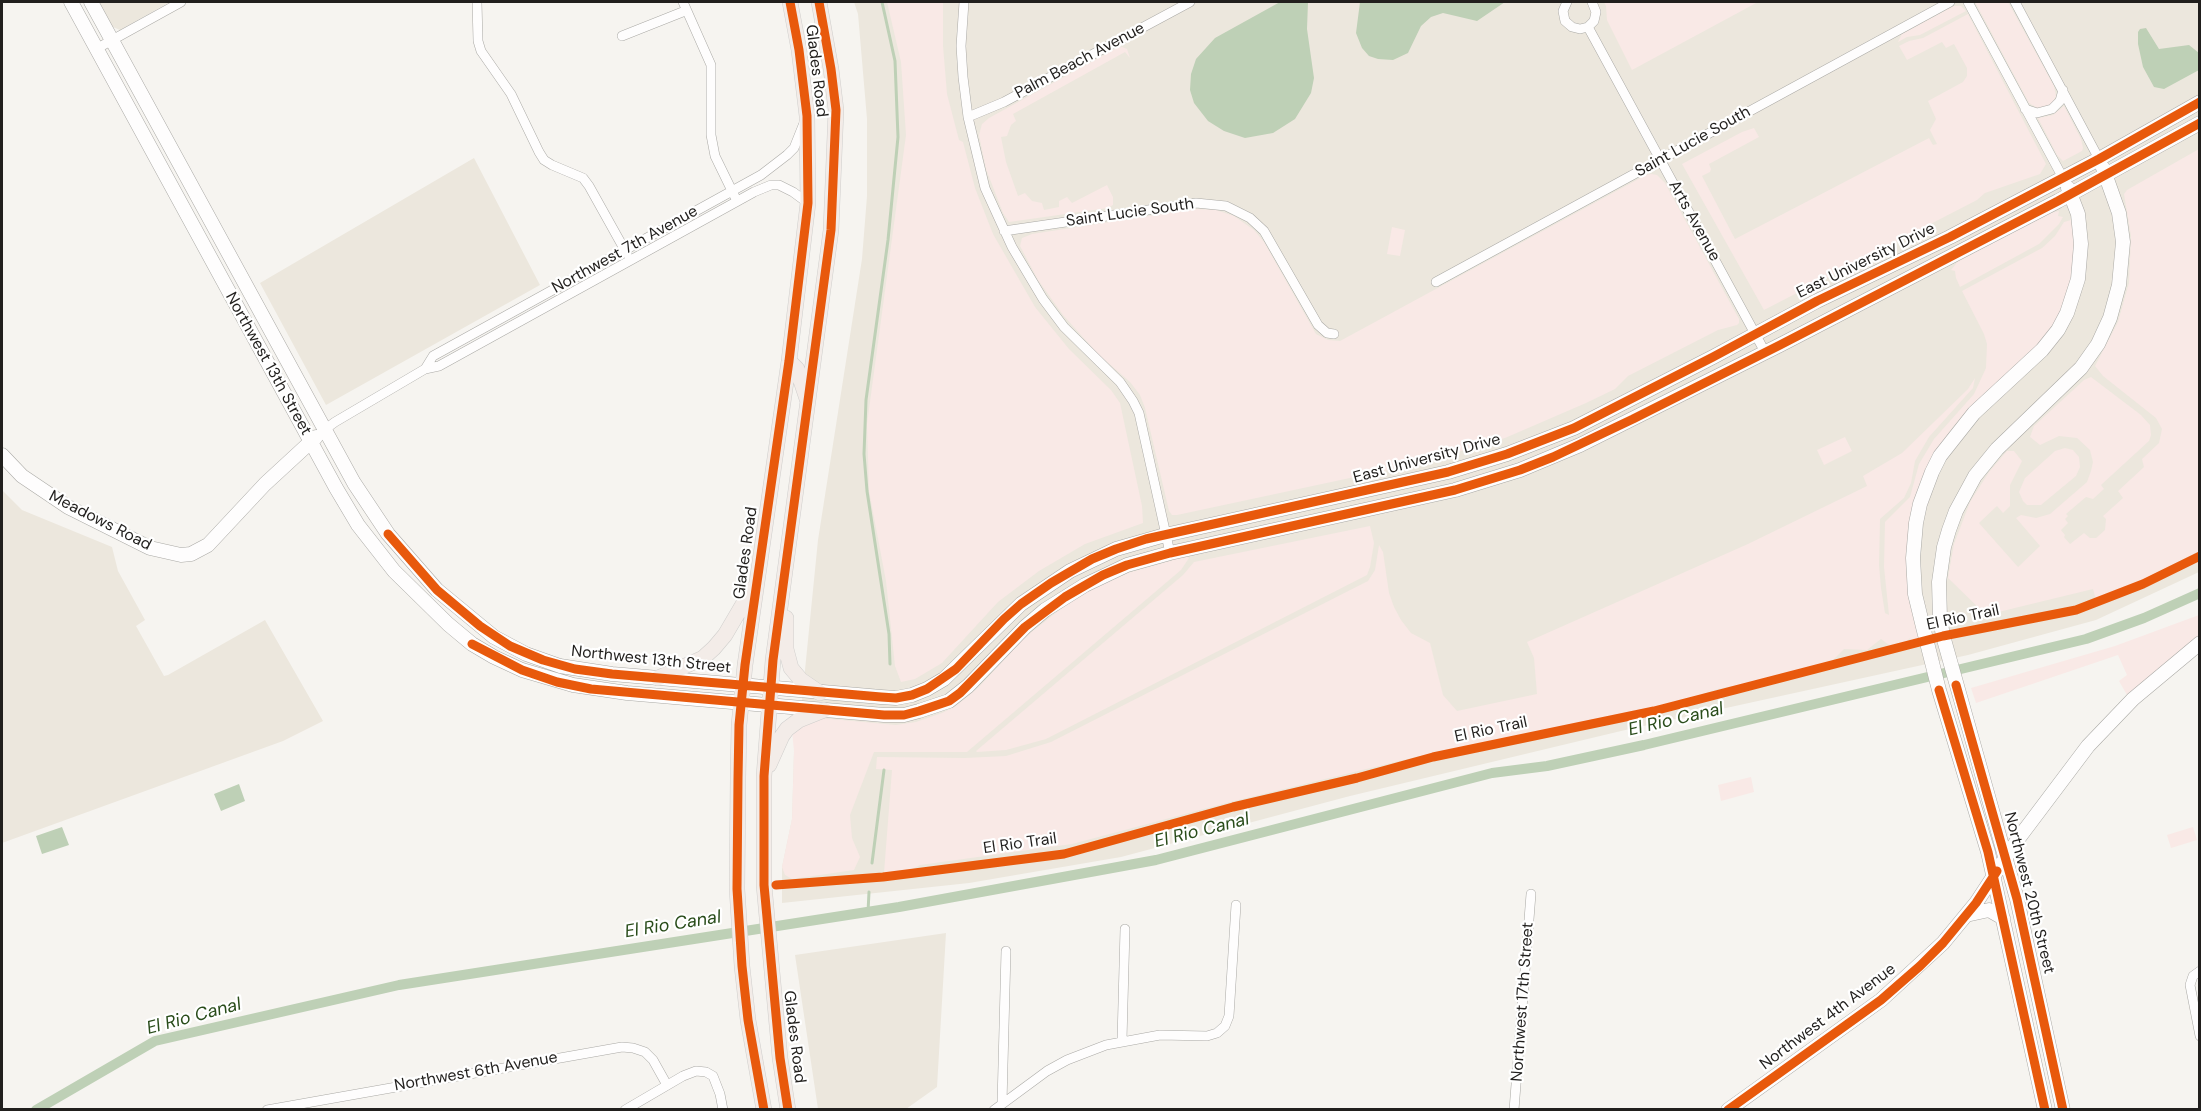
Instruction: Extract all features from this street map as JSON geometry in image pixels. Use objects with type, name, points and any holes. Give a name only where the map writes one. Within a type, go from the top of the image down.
[{"type":"main road","name":"Glades Road","points":[[764,1110],[753,1052],[742,966],[737,888],[738,777],[743,684],[806,234],[807,116],[799,50],[790,2]]},
{"type":"main road","name":"Glades Road","points":[[788,1110],[780,1058],[764,885],[764,776],[769,705],[785,570],[831,230],[836,110],[819,2]]},
{"type":"main road","points":[[789,361],[797,369],[808,402]]},
{"type":"main road","points":[[785,570],[786,649],[789,661],[797,677],[820,693]]},
{"type":"main road","points":[[658,678],[703,658],[714,648],[725,635],[757,582]]},
{"type":"main road","points":[[764,776],[785,731],[799,720],[824,710]]},
{"type":"street","name":"Northwest 13th Street","points":[[71,2],[358,525],[394,571],[432,610],[483,651],[522,670],[573,686],[627,693],[741,702]]},
{"type":"street","name":"Northwest 13th Street","points":[[91,2],[354,483],[399,548],[437,590],[494,637],[526,654],[560,666],[603,673],[743,684]]},
{"type":"street","points":[[96,49],[181,2]]},
{"type":"street","points":[[477,2],[478,42],[481,51],[511,94],[539,152],[544,160],[552,165],[583,178],[630,260]]},
{"type":"street","points":[[964,2],[961,46],[963,77],[968,117],[983,181],[1004,231],[1028,275],[1064,327],[1120,382],[1133,401],[1139,413],[1170,552]]},
{"type":"street","name":"Palm Beach Avenue","points":[[968,117],[1004,102],[1190,2]]},
{"type":"street","points":[[1567,2],[1563,16],[1569,25],[1580,29],[1588,27],[1596,16],[1592,2]]},
{"type":"street","name":"Saint Lucie South","points":[[1436,282],[1950,2]]},
{"type":"street","name":"Northwest 20th Street","points":[[1968,2],[2071,194],[2078,214],[2081,252],[2078,279],[2067,313],[2058,330],[2042,350],[1961,427],[1932,472],[1920,504],[1913,558],[1915,594],[1931,661],[1994,876],[2045,1107]]},
{"type":"street","name":"Northwest 20th Street","points":[[2015,2],[2106,175],[2119,213],[2124,242],[2119,285],[2110,318],[2098,344],[2081,368],[2063,388],[1996,448],[1975,476],[1956,511],[1944,547],[1939,582],[1940,618],[1956,685],[2020,909],[2062,1106]]},
{"type":"street","points":[[622,36],[684,6],[711,65],[711,135],[715,156],[737,201]]},
{"type":"street","name":"Arts Avenue","points":[[1588,27],[1765,352]]},
{"type":"street","points":[[2025,109],[2045,113],[2060,101],[2063,90]]},
{"type":"street","name":"East University Drive","points":[[743,684],[820,693],[896,698],[912,695],[927,689],[956,669],[1004,619],[1051,583],[1077,567],[1116,549],[1165,535],[1422,479],[1496,458],[1585,423],[1844,287],[1940,242],[2063,178],[2199,102]]},
{"type":"street","name":"Northwest 7th Avenue","points":[[425,369],[433,356],[761,175],[794,148],[807,116]]},
{"type":"street","name":"East University Drive","points":[[741,702],[904,715],[949,701],[968,686],[1024,627],[1065,597],[1103,575],[1170,552],[1435,495],[1520,470],[1591,440],[1765,352],[2071,194],[2199,123]]},
{"type":"street","name":"Northwest 7th Avenue","points":[[311,441],[335,422],[425,369],[439,366],[771,184],[780,185],[808,202]]},
{"type":"street","name":"Saint Lucie South","points":[[1004,231],[1196,203],[1226,206],[1250,218],[1264,231],[1318,325],[1327,333],[1334,334]]},
{"type":"street","name":"Meadows Road","points":[[2,455],[22,476],[68,507],[150,548],[181,555],[191,554],[208,545],[265,484],[311,441]]},
{"type":"street","name":"Northwest 4th Avenue","points":[[1728,1110],[1881,1000],[1942,944],[1966,915],[2006,856],[2088,746],[2133,699],[2199,643]]},
{"type":"street","points":[[1947,718],[1964,713]]},
{"type":"street","name":"Northwest 17th Street","points":[[1514,1110],[1531,894]]},
{"type":"street","points":[[998,1106],[1047,1071],[1067,1060],[1122,1040],[1160,1035],[1207,1036],[1217,1033],[1225,1026],[1229,1016],[1236,906]]},
{"type":"street","points":[[1966,915],[1989,910],[2003,918]]},
{"type":"street","points":[[1122,1040],[1125,929]]},
{"type":"street","points":[[998,1106],[1006,951]]},
{"type":"street","points":[[2196,974],[2190,985],[2190,994],[2199,1036]]},
{"type":"street","name":"Northwest 6th Avenue","points":[[267,1110],[622,1047],[645,1052],[653,1060],[667,1085]]},
{"type":"street","points":[[625,1110],[696,1071],[706,1072],[713,1076],[723,1110]]},
{"type":"street","points":[[2045,1107],[2062,1106]]},
{"type":"shaded area","points":[[97,2],[170,2],[120,30],[113,27],[107,20]]},
{"type":"shaded area","points":[[854,2],[2199,2],[2199,572],[2096,620],[1968,655],[1621,731],[1350,796],[1121,857],[969,883],[782,903],[782,867],[792,819],[794,751],[799,730],[818,540],[862,259],[867,196],[867,119],[858,14]]},
{"type":"shaded area","points":[[887,2],[943,2],[943,46],[947,94],[975,188],[993,234],[1035,307],[1069,349],[1111,390],[1120,403],[1142,506],[1143,523],[1085,544],[1039,571],[998,602],[942,663],[915,679],[901,682],[895,666],[886,581],[869,491],[867,424],[906,135],[901,62]]},
{"type":"shaded area","points":[[1280,2],[1308,2],[1307,29],[1314,78],[1311,93],[1295,119],[1273,133],[1245,138],[1224,131],[1208,121],[1194,103],[1190,90],[1191,74],[1196,59],[1215,38]]},
{"type":"shaded area","points":[[1360,2],[1505,2],[1477,21],[1443,13],[1431,17],[1421,26],[1408,53],[1393,60],[1369,56],[1362,48],[1356,33]]},
{"type":"shaded area","points":[[1604,2],[1758,2],[1632,70],[1607,20]]},
{"type":"shaded area","points":[[1975,2],[2008,2],[2054,86],[2056,96],[2051,106],[2041,110],[2029,103]]},
{"type":"shaded area","points":[[1954,6],[1961,6],[1966,11],[1920,35],[1907,37],[1898,42],[1902,34]]},
{"type":"shaded area","points":[[1968,14],[2046,164],[2040,174],[1985,193],[1977,200],[1764,310],[1682,164],[1754,128],[1759,137],[1709,164],[1710,172],[1702,176],[1735,239],[1929,138],[1933,145],[1937,144],[1930,130],[1936,119],[1928,101],[1963,82],[1967,76],[1967,68],[1954,44],[1946,48],[1942,42],[1907,60],[1899,46],[1923,38]]},
{"type":"shaded area","points":[[2146,28],[2159,49],[2189,45],[2199,53],[2199,70],[2164,89],[2154,87],[2143,67],[2138,44],[2138,32]]},
{"type":"shaded area","points":[[1122,47],[1127,49],[1130,58],[1125,52],[1013,114],[1016,121],[1011,125],[1007,136],[1001,137],[1006,162],[1018,196],[1025,193],[1032,201],[1042,203],[1044,210],[1059,207],[1059,201],[1067,197],[1072,203],[1107,185],[1113,197],[1113,205],[1108,208],[1009,222],[1003,213],[986,169],[979,135],[982,124],[989,118]]},
{"type":"shaded area","points":[[2064,106],[2081,139],[2083,148],[2082,151],[2063,161],[2057,155],[2038,118],[2053,115]]},
{"type":"shaded area","points":[[2199,149],[2199,551],[2096,600],[2093,589],[1986,615],[1948,578],[1954,544],[1970,502],[1989,472],[2007,451],[2014,451],[2022,461],[2010,485],[2010,506],[2003,513],[1997,506],[1979,523],[2018,567],[2040,546],[2016,518],[2021,515],[2036,518],[2050,514],[2087,482],[2091,471],[2093,462],[2090,450],[2077,438],[2059,436],[2040,445],[2030,437],[2034,426],[2084,380],[2091,377],[2141,415],[2150,425],[2151,435],[2149,441],[2101,485],[2104,489],[2093,499],[2086,497],[2066,514],[2068,516],[2065,519],[2068,523],[2061,530],[2070,544],[2084,533],[2090,538],[2096,538],[2105,530],[2106,519],[2103,516],[2123,498],[2118,491],[2144,467],[2142,459],[2159,443],[2162,429],[2156,418],[2103,376],[2095,366],[2118,322],[2129,283],[2131,236],[2124,194],[2127,190]]},
{"type":"shaded area","points":[[474,158],[540,285],[326,405],[260,283]]},
{"type":"shaded area","points":[[1651,174],[1657,175],[1665,183],[1739,319],[1737,325],[1718,330],[1628,376],[1615,389],[1505,438],[1420,463],[1177,515],[1172,515],[1169,511],[1140,395],[1130,382],[1098,354],[1063,315],[1038,280],[1020,246],[1022,238],[1032,234],[1195,209],[1216,210],[1234,216],[1254,230],[1264,242],[1316,334],[1328,340],[1340,341]]},
{"type":"shaded area","points":[[2059,211],[2058,216],[2063,217],[2059,224],[2039,244],[1960,287],[1955,271],[1951,270],[1959,260],[2047,214]]},
{"type":"shaded area","points":[[2071,220],[2075,243],[2072,278],[2064,306],[2036,348],[1972,405],[1953,427],[1938,448],[1919,487],[1911,511],[1906,565],[1909,601],[1919,639],[1911,641],[1910,638],[1907,641],[1889,645],[1881,639],[1867,650],[1844,649],[1832,661],[1777,677],[1718,689],[1673,703],[1420,756],[1230,802],[1072,844],[920,865],[910,870],[884,873],[892,770],[876,769],[877,757],[1006,756],[1051,742],[1368,581],[1375,570],[1379,545],[1383,552],[1389,593],[1394,607],[1411,633],[1430,643],[1443,695],[1457,711],[1537,694],[1534,658],[1527,642],[1748,544],[1867,486],[1863,476],[1902,453],[1968,389],[1975,378],[1973,388],[1929,437],[1915,461],[1911,483],[1904,498],[1880,519],[1881,588],[1885,613],[1889,615],[1884,567],[1885,522],[1910,497],[1919,464],[1934,439],[1974,394],[1986,368],[1987,344],[1984,334],[1962,291],[2042,248],[2055,236],[2064,222]]},
{"type":"shaded area","points":[[1392,227],[1405,230],[1400,256],[1387,254]]},
{"type":"shaded area","points":[[1845,437],[1852,451],[1824,465],[1817,450]]},
{"type":"shaded area","points":[[2065,448],[2073,450],[2079,457],[2080,467],[2076,476],[2041,505],[2027,505],[2019,492],[2025,478],[2055,451]]},
{"type":"shaded area","points":[[2,490],[22,510],[112,547],[118,571],[145,620],[136,626],[164,676],[265,620],[323,721],[283,741],[2,843]]},
{"type":"shaded area","points":[[1370,526],[1374,543],[1367,575],[1046,739],[1006,750],[976,751],[1183,575],[1194,562]]},
{"type":"shaded area","points":[[1187,556],[1189,558],[1181,570],[967,752],[874,752],[850,815],[852,838],[860,857],[854,870],[792,879],[785,875],[782,867],[792,819],[794,751],[792,731],[820,718],[896,725],[916,722],[942,713],[956,706],[979,687],[1024,638],[1083,594],[1128,573]]},
{"type":"shaded area","points":[[2199,615],[2199,637],[2127,695],[2119,681],[2127,675],[2118,655],[1976,703],[1971,688],[2115,646]]},
{"type":"shaded area","points":[[1751,777],[1754,792],[1721,801],[1718,785]]},
{"type":"shaded area","points":[[239,784],[245,801],[221,811],[214,794]]},
{"type":"shaded area","points":[[62,827],[69,845],[42,854],[36,836]]},
{"type":"shaded area","points":[[2193,827],[2197,840],[2171,848],[2167,835]]},
{"type":"shaded area","points":[[946,933],[937,1087],[906,1109],[818,1109],[795,955]]},
{"type":"waterway","points":[[882,2],[895,61],[898,137],[888,240],[866,400],[864,454],[867,491],[889,634],[890,664]]},
{"type":"waterway","name":"El Rio Canal","points":[[36,1110],[155,1041],[399,985],[899,907],[1156,860],[1492,773],[1547,766],[1644,745],[2086,639],[2144,618],[2200,593]]},
{"type":"waterway","points":[[872,863],[884,770]]},
{"type":"waterway","points":[[868,912],[869,892]]},
{"type":"cycle path","points":[[764,1110],[748,1020],[742,966],[737,889],[739,725],[745,665],[789,361],[808,203],[807,116],[799,50],[790,2]]},
{"type":"cycle path","points":[[788,1110],[780,1058],[764,885],[764,776],[773,660],[831,230],[836,110],[819,2]]},
{"type":"cycle path","points":[[388,534],[437,590],[480,626],[510,646],[543,660],[575,669],[612,674],[881,697],[896,698],[912,695],[927,689],[956,669],[1021,604],[1092,559],[1146,539],[1448,472],[1507,454],[1574,428],[1817,301],[1950,237],[2099,159],[2200,102]]},
{"type":"cycle path","points":[[472,644],[522,670],[557,682],[591,689],[884,715],[904,715],[919,711],[949,701],[960,693],[1025,627],[1065,597],[1103,575],[1127,565],[1170,553],[1455,490],[1553,457],[1780,345],[2058,201],[2200,123]]},
{"type":"cycle path","name":"El Rio Trail","points":[[776,885],[883,877],[1064,854],[1233,807],[1357,778],[1433,757],[1654,711],[1943,636],[2076,610],[2143,584],[2200,556]]},
{"type":"cycle path","points":[[1956,685],[2017,899],[2063,1110]]},
{"type":"cycle path","points":[[1939,690],[1988,852],[2045,1110]]},
{"type":"cycle path","points":[[1728,1110],[1881,1000],[1920,966],[1943,943],[1976,903],[1997,871]]}]
